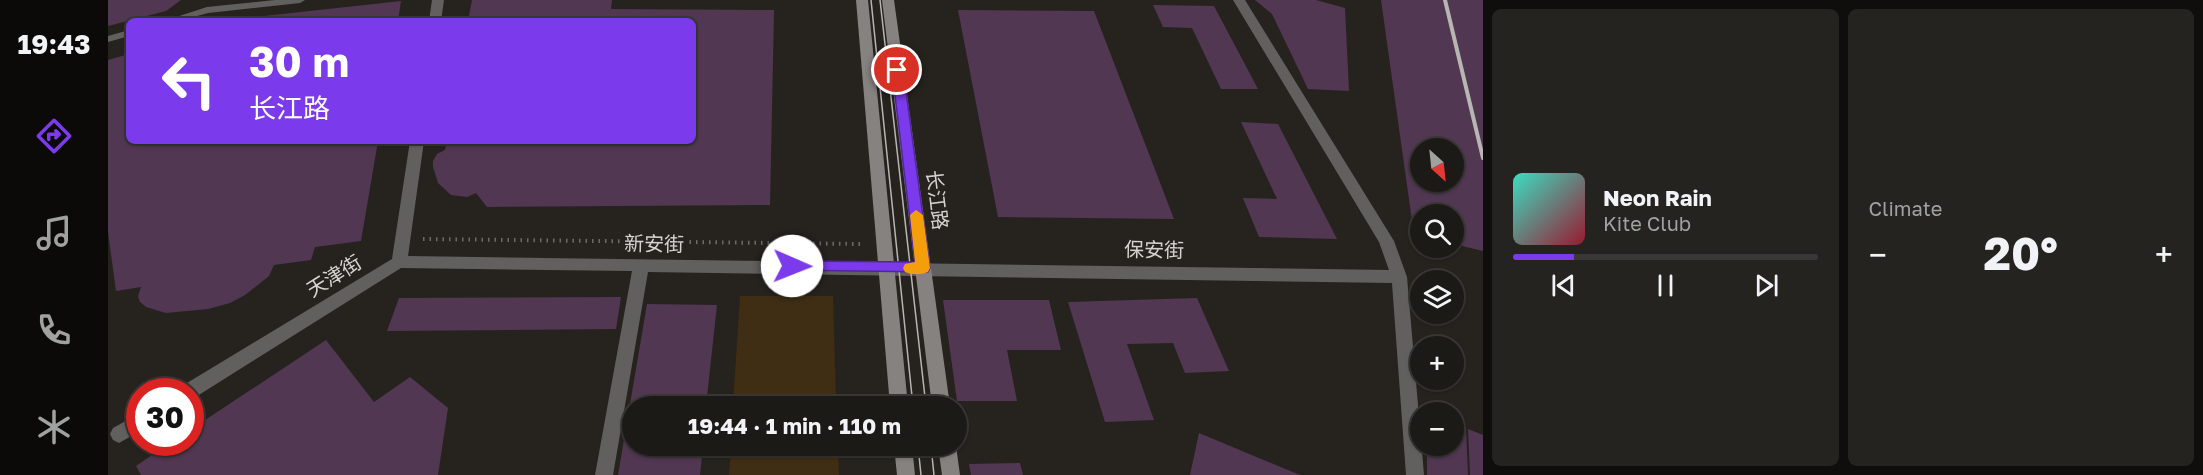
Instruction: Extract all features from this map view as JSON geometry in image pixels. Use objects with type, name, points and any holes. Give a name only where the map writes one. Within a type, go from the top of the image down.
[{"type":"main road","points":[[861,0],[898,396]]},
{"type":"main road","name":"长江路","points":[[888,0],[916,268],[940,396]]},
{"type":"main road","points":[[904,456],[906,475]]},
{"type":"main road","points":[[948,456],[951,475]]},
{"type":"street","points":[[435,18],[438,0]]},
{"type":"street","points":[[1239,0],[1386,241],[1399,277],[1415,475]]},
{"type":"street","points":[[399,262],[417,144]]},
{"type":"street","name":"新安街","points":[[399,262],[916,268]]},
{"type":"street","name":"天津街","points":[[204,382],[399,262]]},
{"type":"street","points":[[604,475],[641,265]]},
{"type":"street","name":"保安街","points":[[916,268],[1399,277]]},
{"type":"street","points":[[119,434],[126,430]]},
{"type":"lane","points":[[207,10],[212,0]]},
{"type":"lane","points":[[179,18],[207,10],[300,0]]},
{"type":"lane","points":[[108,39],[126,34]]},
{"type":"path","points":[[402,239],[860,244]]},
{"type":"shaded area","points":[[740,296],[833,296],[836,396],[734,396]]},
{"type":"shaded area","points":[[730,456],[838,456],[839,475],[729,475]]},
{"type":"building","points":[[108,0],[181,0],[166,11],[139,18],[126,18],[126,21],[108,26]]},
{"type":"building","points":[[472,0],[612,0],[611,9],[774,10],[770,205],[487,207],[476,193],[467,197],[451,195],[438,183],[433,167],[437,154],[445,150],[446,144],[696,144],[696,18],[469,18]]},
{"type":"building","points":[[1255,0],[1316,0],[1345,8],[1349,91],[1308,89],[1272,14]]},
{"type":"building","points":[[1381,0],[1483,0],[1483,251],[1464,246],[1464,204],[1410,204],[1410,207]]},
{"type":"building","points":[[401,1],[398,18],[263,18],[264,16]]},
{"type":"building","points":[[1153,5],[1214,6],[1258,89],[1221,89],[1192,28],[1163,27]]},
{"type":"building","points":[[958,10],[1094,11],[1174,219],[998,217]]},
{"type":"building","points":[[126,55],[126,144],[377,144],[361,241],[315,247],[311,260],[274,265],[269,276],[245,295],[230,303],[208,309],[166,313],[146,307],[140,302],[138,296],[141,287],[116,291],[108,232],[108,60]]},
{"type":"building","points":[[1241,122],[1278,124],[1337,239],[1259,237],[1243,198],[1277,199]]},
{"type":"building","points":[[621,297],[616,329],[387,331],[399,298]]},
{"type":"building","points":[[1197,298],[1229,371],[1185,373],[1173,343],[1127,344],[1154,420],[1105,422],[1068,302]]},
{"type":"building","points":[[943,300],[1049,300],[1061,350],[1007,350],[1017,401],[967,401],[967,396],[956,396]]},
{"type":"building","points":[[647,304],[717,305],[707,396],[631,396]]},
{"type":"building","points":[[326,340],[374,402],[410,377],[448,408],[438,475],[141,475],[136,466],[151,456],[204,456],[204,421]]},
{"type":"building","points":[[1464,427],[1466,428],[1468,475],[1427,475],[1427,456],[1464,456]]},
{"type":"building","points":[[1468,429],[1483,435],[1483,475],[1470,475]]},
{"type":"building","points":[[1199,433],[1295,473],[1301,475],[1190,475]]},
{"type":"building","points":[[622,451],[622,456],[702,456],[700,475],[618,475]]},
{"type":"building","points":[[1020,463],[1023,475],[971,475],[969,464]]},
{"type":"tram line","points":[[871,0],[912,396]]},
{"type":"tram line","points":[[880,0],[925,396]]},
{"type":"tram line","points":[[919,456],[921,475]]},
{"type":"tram line","points":[[932,456],[934,475]]},
{"type":"railway","points":[[1445,0],[1483,158]]},
{"type":"slow traffic","points":[[910,268],[923,268],[916,215]]},
{"type":"route","points":[[792,266],[923,268],[897,70]]}]
